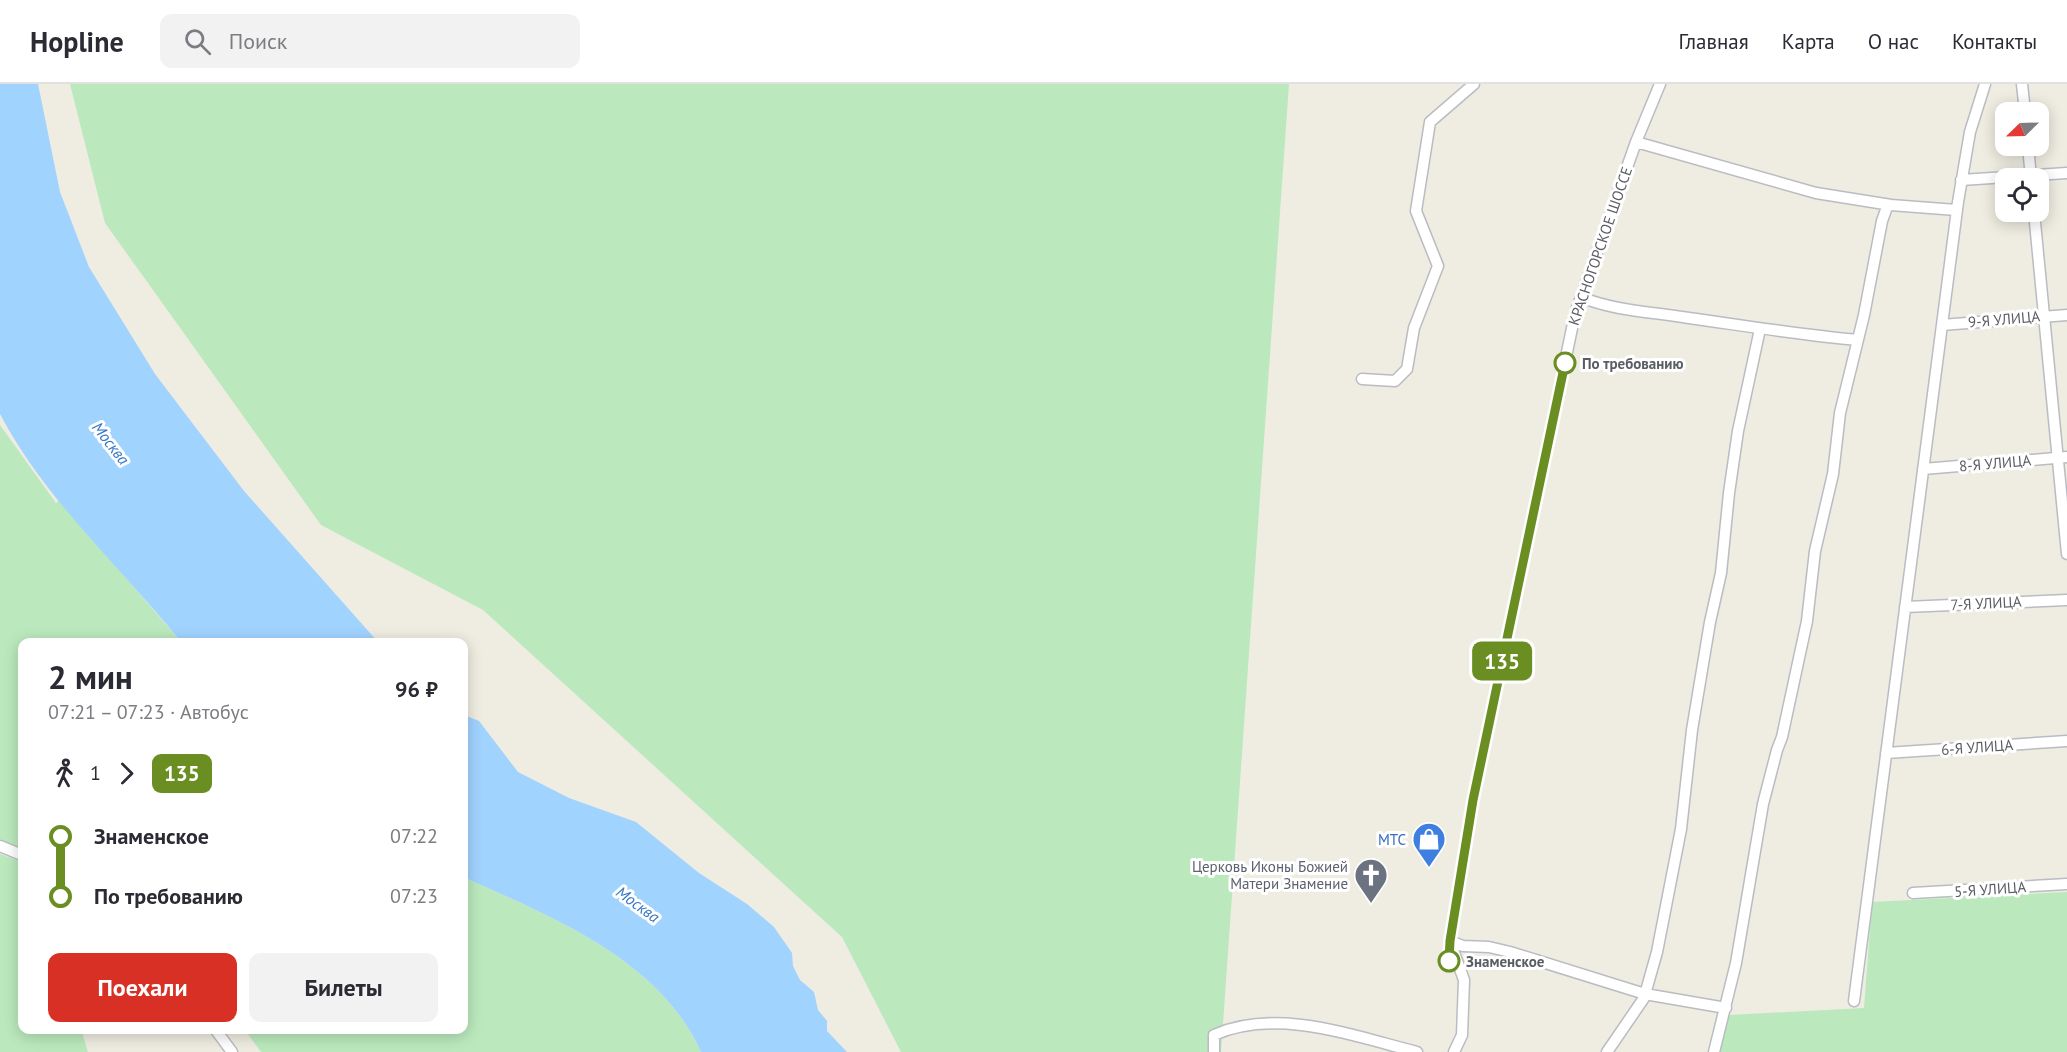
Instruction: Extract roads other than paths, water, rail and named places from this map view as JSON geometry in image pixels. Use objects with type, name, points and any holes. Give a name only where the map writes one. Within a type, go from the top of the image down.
[{"type":"street","points":[[1362,379],[1395,381],[1407,369],[1414,328],[1438,266],[1416,211],[1430,122],[1474,84]]},
{"type":"street","name":"КРАСНОГОРСКОЕ ШОССЕ","points":[[1449,961],[1450,941],[1473,800],[1575,314],[1636,142],[1660,84]]},
{"type":"street","points":[[1854,1000],[1956,210],[1970,132],[1985,84]]},
{"type":"street","points":[[2022,84],[2024,102]]},
{"type":"street","points":[[1636,142],[1816,193],[1891,205],[1956,210]]},
{"type":"street","points":[[2049,175],[2067,173]]},
{"type":"street","points":[[1961,180],[1995,179]]},
{"type":"street","points":[[1714,1052],[1720,1022],[1726,1008],[1752,875],[1763,804],[1782,737],[1807,621],[1815,551],[1833,474],[1840,412],[1858,340],[1882,221],[1887,207],[1891,205]]},
{"type":"street","points":[[2035,222],[2062,457],[2067,554]]},
{"type":"street","points":[[1581,297],[1599,303],[1642,311],[1760,329],[1858,340]]},
{"type":"street","name":"9-Я УЛИЦА","points":[[1942,325],[2067,315]]},
{"type":"street","points":[[1606,1052],[1644,998],[1657,952],[1681,829],[1692,730],[1710,622],[1721,573],[1738,431],[1760,329]]},
{"type":"street","name":"8-Я УЛИЦА","points":[[1923,470],[2062,457]]},
{"type":"street","name":"7-Я УЛИЦА","points":[[1905,607],[2067,600]]},
{"type":"street","name":"6-Я УЛИЦА","points":[[1886,753],[2067,741]]},
{"type":"street","points":[[0,846],[18,853]]},
{"type":"street","name":"5-Я УЛИЦА","points":[[1913,893],[2067,884]]},
{"type":"street","points":[[1450,941],[1462,946],[1489,947],[1510,952],[1645,993],[1726,1008]]},
{"type":"street","points":[[1450,941],[1464,980],[1462,1035],[1455,1052]]},
{"type":"street","points":[[1214,1052],[1214,1035],[1233,1026],[1291,1023],[1417,1052]]},
{"type":"street","points":[[218,1034],[232,1052]]},
{"type":"water","name":"Москва","points":[[0,84],[38,84],[60,192],[89,267],[155,374],[244,491],[374,638],[178,638],[61,504],[18,445],[0,414]]},
{"type":"water","name":"Москва","points":[[468,717],[479,721],[518,772],[569,798],[636,822],[699,873],[747,904],[774,927],[792,953],[793,966],[800,980],[814,992],[818,1010],[827,1021],[827,1031],[847,1052],[701,1052],[682,1019],[658,991],[630,966],[599,944],[531,908],[468,879]]},
{"type":"place","name":"По требованию","points":[[1565,363]]},
{"type":"place","name":"МТС","points":[[1429,868]]},
{"type":"place","name":"Церковь Иконы Божией Матери Знамение","points":[[1371,904]]},
{"type":"place","name":"Знаменское","points":[[1449,961]]}]
